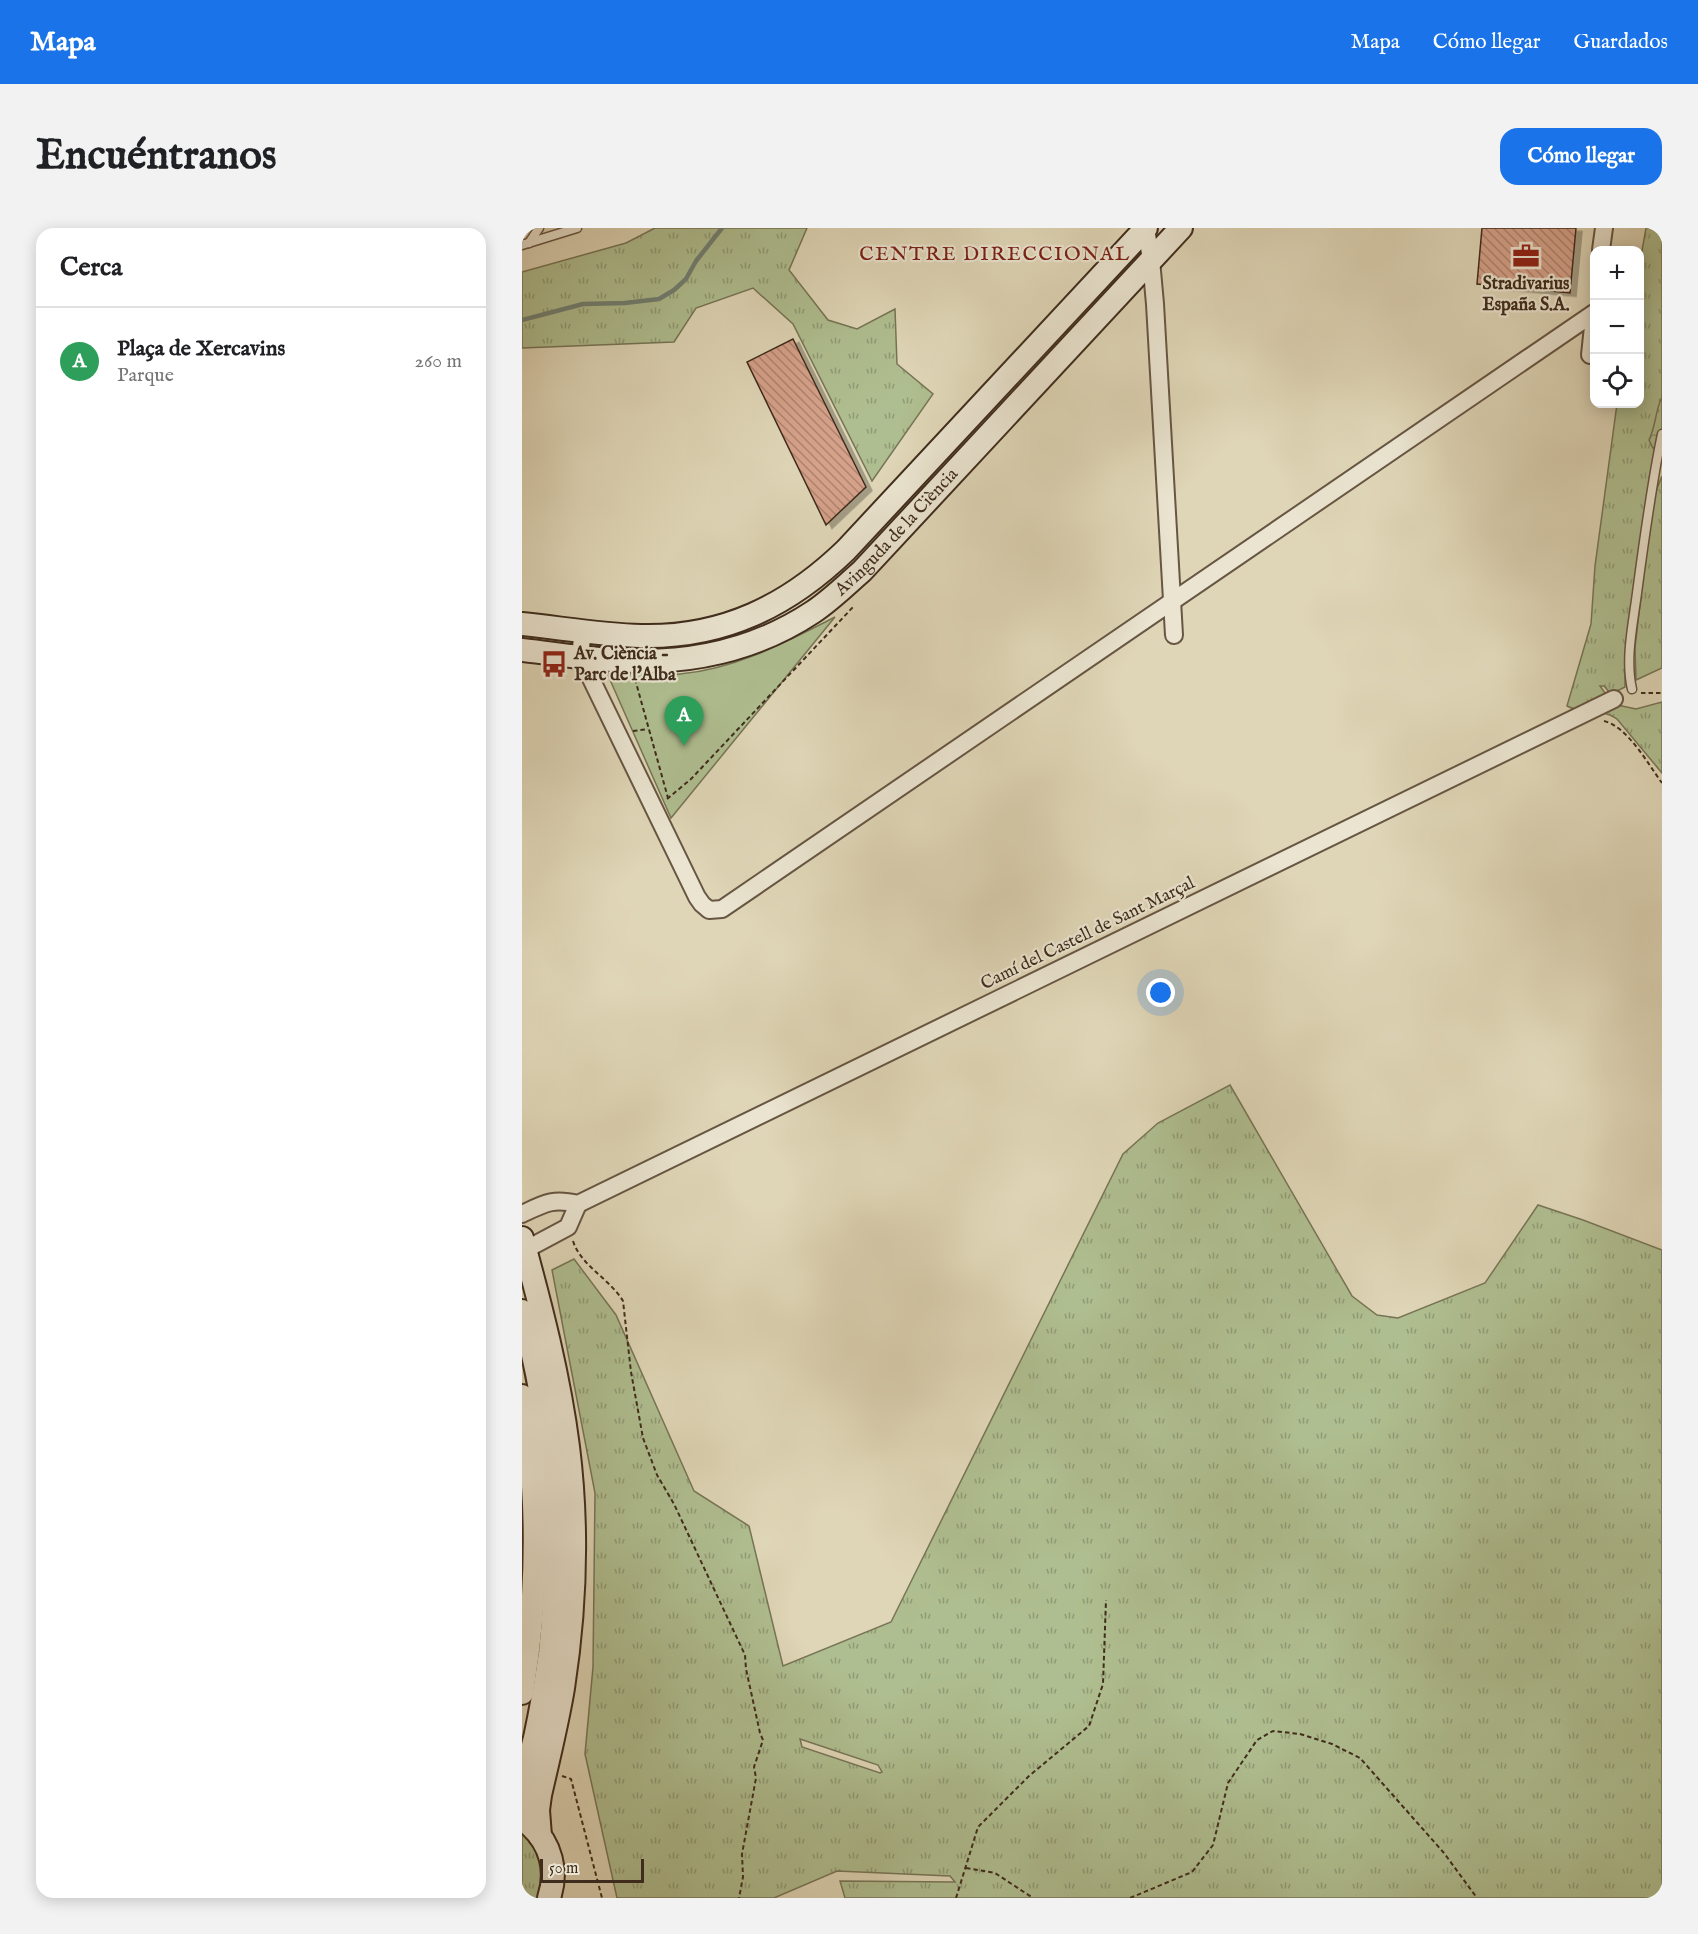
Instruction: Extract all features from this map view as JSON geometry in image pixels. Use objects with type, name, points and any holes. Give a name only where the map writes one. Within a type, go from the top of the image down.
[{"type":"street","points":[[1146,228],[1151,260],[1174,634]]},
{"type":"street","name":"Avinguda de la Ciència","points":[[522,624],[641,636],[688,633],[739,621],[792,595],[822,573],[846,550],[1146,228]]},
{"type":"street","name":"Avinguda de la Ciència","points":[[522,650],[633,661],[689,659],[716,654],[770,636],[815,611],[862,571],[1181,228]]},
{"type":"street","points":[[1602,246],[1604,228]]},
{"type":"street","points":[[583,630],[580,656],[697,897],[706,908],[717,911],[1590,318]]},
{"type":"street","name":"Camí del Castell de Sant Marçal","points":[[579,1204],[1614,699]]},
{"type":"street","points":[[522,1214],[551,1201],[579,1204],[568,1227],[524,1244],[554,1365],[568,1450],[572,1510],[571,1616],[538,1692]]},
{"type":"street","points":[[522,1311],[544,1409],[554,1503],[555,1595],[538,1692]]},
{"type":"street","points":[[523,1407],[532,1469],[535,1530],[534,1592],[528,1655]]},
{"type":"street","points":[[522,1485],[525,1515],[522,1526]]},
{"type":"street","points":[[522,1542],[525,1553],[522,1612]]},
{"type":"street","points":[[522,1632],[538,1692],[541,1754],[538,1810],[530,1826],[549,1853],[553,1869],[549,1898]]},
{"type":"lane","points":[[525,244],[539,228]]},
{"type":"lane","points":[[525,244],[577,228]]},
{"type":"lane","points":[[1632,689],[1629,676],[1632,633],[1649,505],[1662,434]]},
{"type":"path","points":[[634,676],[667,799],[692,778],[854,606]]},
{"type":"path","points":[[1581,716],[1610,723],[1624,732],[1662,783]]},
{"type":"path","points":[[624,732],[648,729]]},
{"type":"path","points":[[568,1227],[574,1246],[623,1300],[626,1308],[631,1372],[643,1438],[657,1475],[674,1504],[745,1655],[746,1669],[763,1740],[754,1767],[756,1778],[742,1854],[743,1876],[739,1898]]},
{"type":"path","points":[[956,1898],[978,1827],[1029,1776],[1089,1726],[1103,1684],[1106,1599]]},
{"type":"path","points":[[1130,1898],[1192,1872],[1213,1845],[1228,1783],[1257,1740],[1273,1731],[1311,1737],[1332,1744],[1360,1758],[1444,1853],[1477,1898]]},
{"type":"path","points":[[559,1776],[571,1779],[602,1898]]},
{"type":"path","points":[[965,1868],[996,1873],[1033,1898]]},
{"type":"green space","points":[[655,228],[807,228],[789,270],[828,320],[857,329],[895,309],[897,364],[933,394],[872,481],[793,324],[753,288],[696,308],[674,342],[522,348],[522,272],[626,243]]},
{"type":"green space","points":[[1646,228],[1662,228],[1662,451],[1625,662],[1625,687],[1611,694],[1604,686],[1600,686],[1613,704],[1636,709],[1662,702],[1662,773],[1617,719],[1605,713],[1573,709],[1567,706],[1591,624],[1595,566],[1616,408],[1644,408],[1643,246]]},
{"type":"green space","points":[[1662,397],[1662,445],[1653,448],[1649,440]]},
{"type":"green space","points":[[1662,476],[1662,668],[1636,680],[1635,648],[1652,501]]},
{"type":"green space","points":[[835,617],[671,818],[607,673],[671,675],[701,671],[760,653]]},
{"type":"green space","points":[[1230,1085],[1352,1296],[1377,1315],[1398,1318],[1485,1283],[1538,1205],[1662,1250],[1662,1898],[845,1898],[840,1881],[955,1882],[950,1876],[837,1871],[774,1898],[617,1898],[585,1754],[593,1667],[595,1493],[552,1270],[574,1259],[616,1315],[694,1491],[749,1526],[783,1666],[891,1622],[1123,1154],[1158,1123]],"holes":[[[800,1739],[878,1765],[882,1772],[880,1773],[802,1747]]]},
{"type":"green space","points":[[522,1832],[534,1846],[540,1862],[542,1880],[538,1898],[522,1898]]},
{"type":"building","name":"Stradivarius España S.A.","points":[[1482,228],[1576,228],[1570,293],[1477,284]]},
{"type":"building","points":[[793,339],[866,487],[826,525],[747,362]]},
{"type":"waterway","points":[[522,320],[583,304],[659,299],[686,279],[696,261],[722,228]]},
{"type":"place","name":"Stradivarius España S.A.","points":[[1526,256]]},
{"type":"place","name":"Av. Ciència - Parc de l'Alba","points":[[554,664]]},
{"type":"place","name":"Plaça de Xercavins","points":[[684,746]]},
{"type":"district","name":"CENTRE DIRECCIONAL","points":[[995,254]]}]
